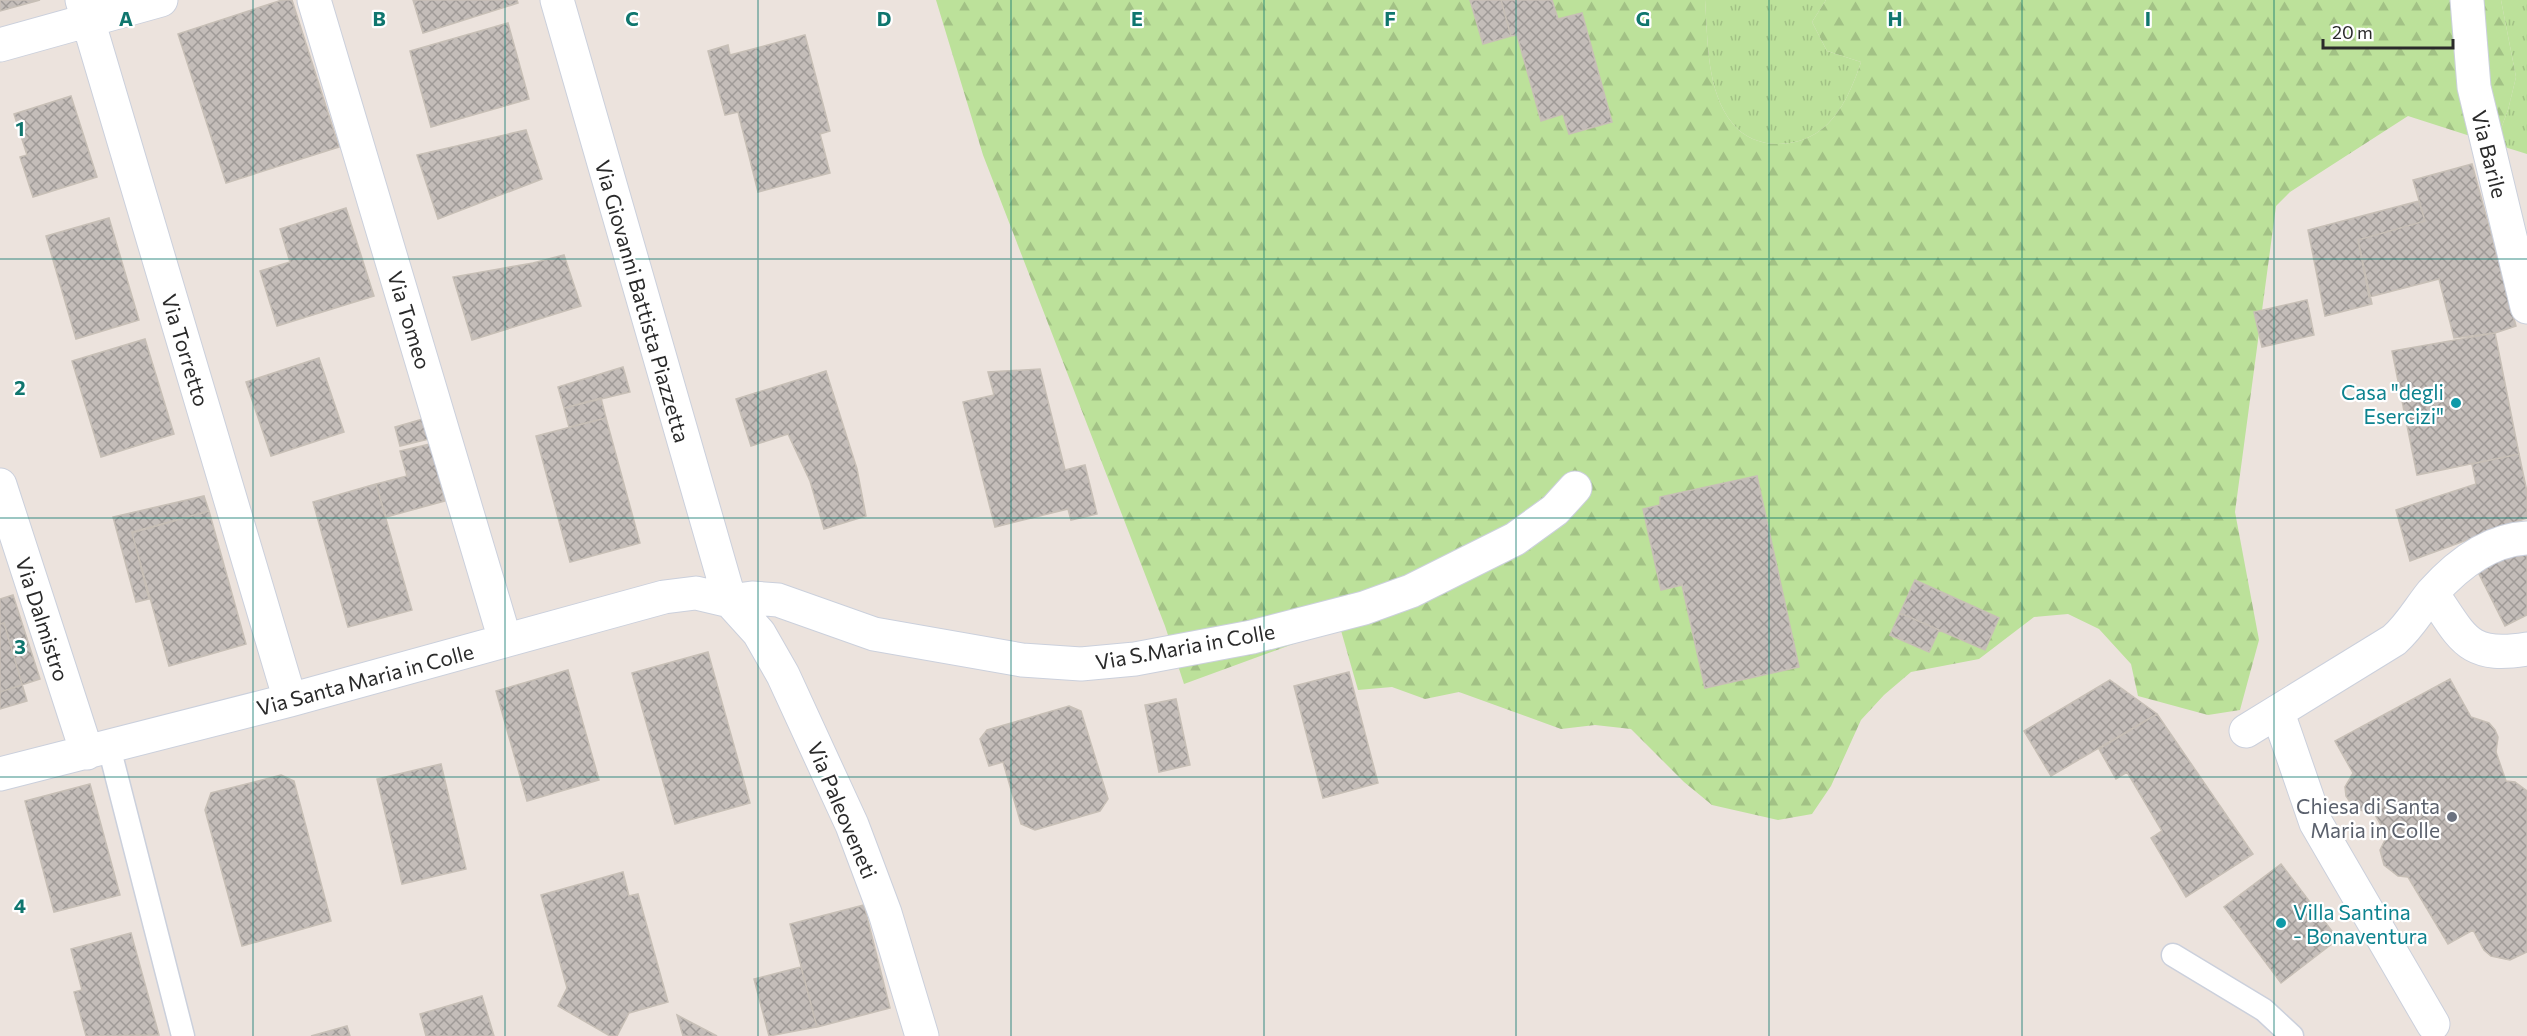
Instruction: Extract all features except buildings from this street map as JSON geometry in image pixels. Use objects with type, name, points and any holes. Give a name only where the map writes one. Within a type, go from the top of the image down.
[{"type":"street","points":[[0,45],[85,10],[162,0]]},
{"type":"street","name":"Via Tomeo","points":[[314,0],[505,640]]},
{"type":"street","name":"Via Giovanni Battista Piazzetta","points":[[557,0],[730,601]]},
{"type":"street","name":"Via Barile","points":[[2467,0],[2474,87],[2527,307]]},
{"type":"street","name":"Via Torretto","points":[[85,10],[290,700]]},
{"type":"street","name":"Via Dalmistro","points":[[0,485],[98,750]]},
{"type":"street","name":"Via S.Maria in Colle","points":[[730,601],[752,598],[778,600],[874,634],[1022,660],[1081,664],[1135,659],[1252,637],[1364,609],[1411,591],[1515,539],[1555,510],[1575,488]]},
{"type":"street","points":[[2246,731],[2394,640],[2409,627],[2432,594],[2465,561],[2488,547],[2527,538]]},
{"type":"street","name":"Via Santa Maria in Colle","points":[[0,774],[290,700],[664,597],[696,593],[730,601]]},
{"type":"street","points":[[2432,594],[2462,635],[2476,648],[2489,652],[2527,649]]},
{"type":"street","name":"Via Paleoveneti","points":[[730,601],[759,633],[783,675],[852,825],[885,913],[922,1036]]},
{"type":"street","points":[[2278,713],[2316,823],[2433,1024]]},
{"type":"lane","points":[[98,750],[183,1036]]},
{"type":"lane","points":[[2173,955],[2264,1010],[2292,1036]]},
{"type":"green space","points":[[936,0],[1705,0],[1710,65],[1724,111],[1737,129],[1747,136],[1765,143],[1777,144],[1809,137],[1822,129],[1832,119],[1849,93],[1861,62],[1827,51],[1812,22],[1826,0],[2501,0],[2516,77],[2508,110],[2495,144],[2408,116],[2290,192],[2276,206],[2235,512],[2259,640],[2240,710],[2208,715],[2138,696],[2131,664],[2099,629],[2068,614],[2034,617],[1979,659],[1911,672],[1884,695],[1861,720],[1831,786],[1812,814],[1778,820],[1712,805],[1684,782],[1631,729],[1595,725],[1561,729],[1459,692],[1425,699],[1392,687],[1358,690],[1340,627],[1184,684],[1165,626],[983,155]]},
{"type":"green space","points":[[1705,0],[1826,0],[1812,22],[1827,51],[1861,62],[1849,93],[1832,119],[1822,129],[1794,142],[1777,144],[1753,139],[1737,129],[1724,111],[1713,81]]},
{"type":"green space","points":[[2501,0],[2527,0],[2527,154],[2495,144],[2508,110],[2516,77]]},
{"type":"place","name":"Casa \"degli Esercizi\"","points":[[2456,403]]},
{"type":"place","name":"Chiesa di Santa Maria in Colle","points":[[2452,817]]},
{"type":"place","name":"Villa Santina - Bonaventura","points":[[2281,923]]}]
